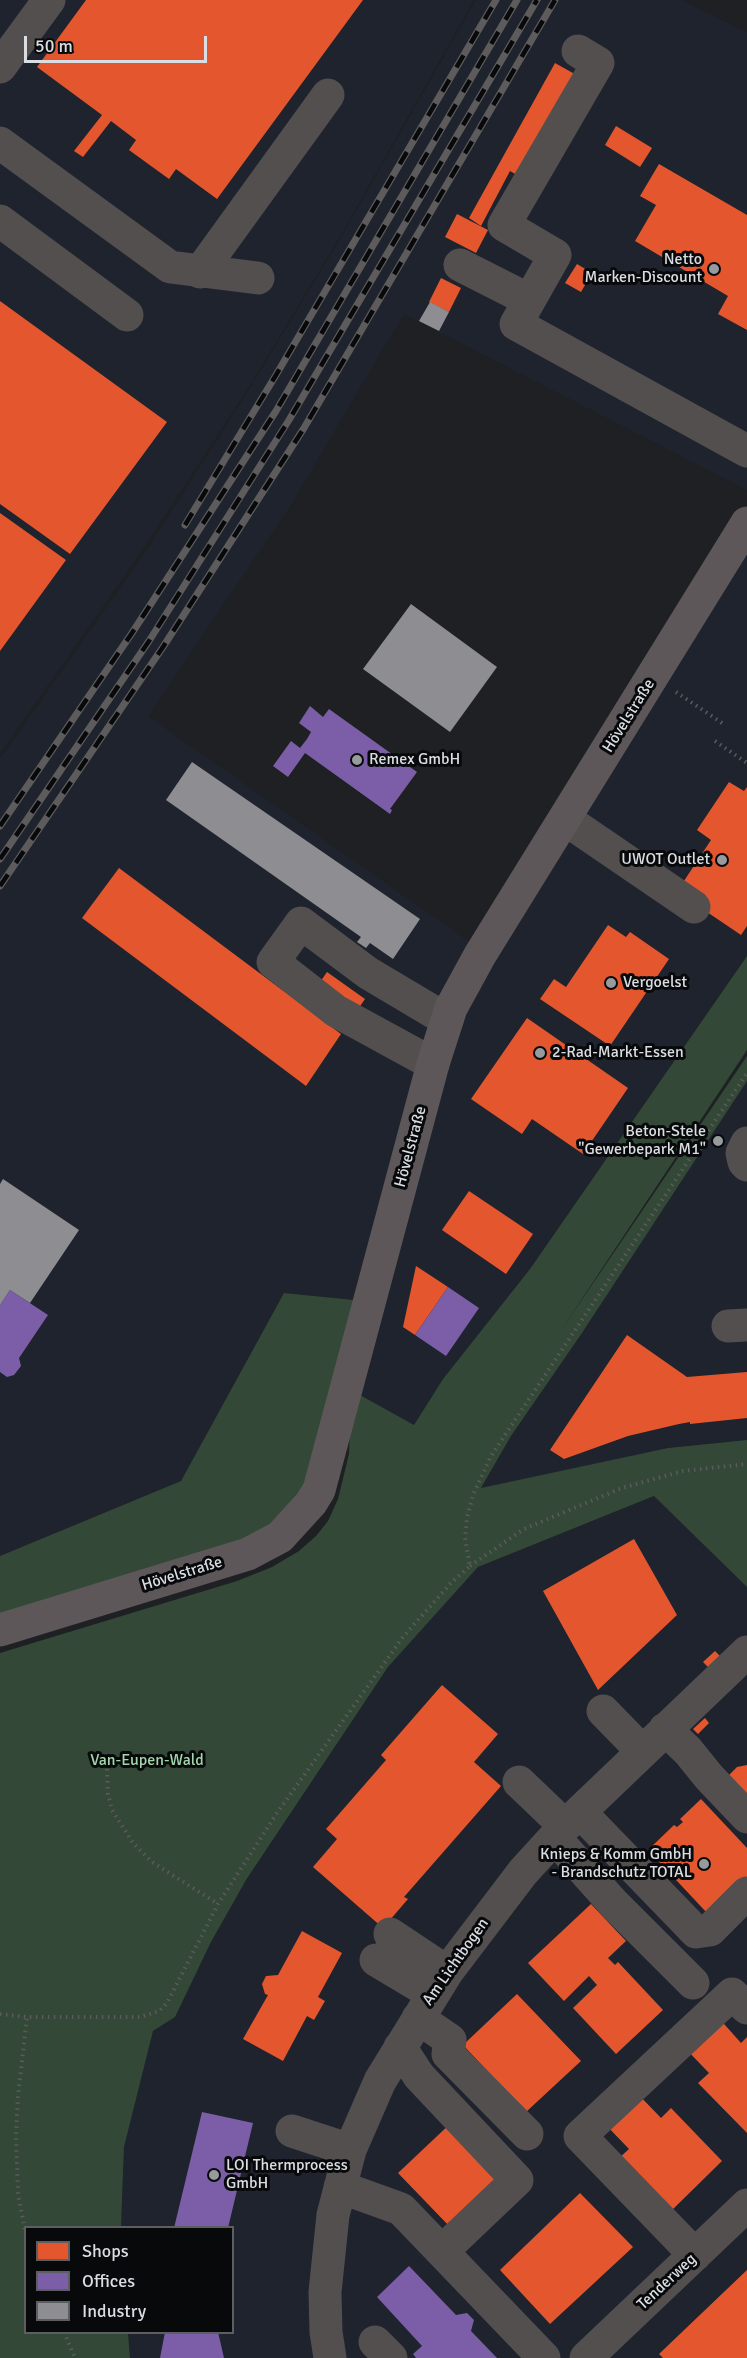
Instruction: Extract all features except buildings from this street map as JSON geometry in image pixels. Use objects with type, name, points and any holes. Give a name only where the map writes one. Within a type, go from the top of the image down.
[{"type":"main road","name":"Hövelstraße","points":[[0,1630],[248,1554],[280,1537],[299,1518],[319,1490],[433,1064],[447,1020],[461,987],[747,523]]},
{"type":"street","points":[[0,66],[49,0]]},
{"type":"street","points":[[578,51],[597,63],[504,225],[555,255],[516,324],[747,451]]},
{"type":"street","points":[[200,272],[328,95]]},
{"type":"street","points":[[0,143],[170,267],[258,278]]},
{"type":"street","points":[[0,221],[127,315]]},
{"type":"street","points":[[460,265],[529,300]]},
{"type":"street","points":[[565,819],[694,908]]},
{"type":"street","points":[[433,1064],[336,1011],[273,962],[301,923],[368,973],[447,1020]]},
{"type":"street","points":[[747,1143],[742,1153],[747,1165]]},
{"type":"street","name":"Am Lichtbogen","points":[[330,2358],[326,2332],[325,2292],[333,2215],[350,2150],[380,2081],[400,2047],[432,1994],[523,1872],[654,1740],[747,1652]]},
{"type":"street","points":[[603,1712],[654,1740],[688,1751],[709,1778],[747,1817]]},
{"type":"street","points":[[519,1782],[567,1826],[696,1932],[710,1930],[747,1893]]},
{"type":"street","points":[[567,1826],[613,1903],[693,1983]]},
{"type":"street","points":[[383,1947],[432,1994],[450,2040],[448,2054],[527,2134]]},
{"type":"street","points":[[694,2255],[580,2136],[732,1994],[747,2008]]},
{"type":"street","points":[[400,2047],[419,2076],[517,2180],[455,2239]]},
{"type":"street","points":[[292,2131],[350,2150]]},
{"type":"street","points":[[340,2187],[401,2209],[544,2358]]},
{"type":"street","name":"Tenderweg","points":[[604,2352],[694,2255],[747,2205]]},
{"type":"path","points":[[689,700],[725,725]]},
{"type":"path","points":[[715,741],[747,763]]},
{"type":"path","points":[[470,1566],[465,1538],[467,1518],[473,1495],[490,1456],[747,1073]]},
{"type":"path","points":[[0,2014],[27,2017],[140,2017],[159,2011],[173,1994],[218,1904],[277,1813],[379,1670],[424,1612],[470,1566],[524,1529],[622,1488],[683,1471],[747,1464]]},
{"type":"path","points":[[107,1768],[108,1794],[112,1810],[133,1843],[152,1862],[218,1904]]},
{"type":"path","points":[[24,2226],[18,2194],[16,2135],[27,2017]]},
{"type":"path","points":[[65,2334],[75,2358]]},
{"type":"shaded area","points":[[0,0],[474,0],[338,240],[247,390],[141,552],[0,754]]},
{"type":"shaded area","points":[[476,0],[681,0],[747,32],[747,490],[404,314],[289,508],[148,716],[481,950],[364,1301],[284,1293],[181,1481],[0,1556],[0,759],[146,551],[250,388],[340,239]]},
{"type":"shaded area","points":[[747,529],[747,956],[530,1269],[443,1379],[414,1425],[351,1390],[438,1058]]},
{"type":"shaded area","points":[[747,1081],[747,1440],[668,1448],[481,1489],[511,1436],[582,1333]]},
{"type":"shaded area","points":[[655,1496],[747,1587],[747,2358],[130,2358],[128,2334],[234,2334],[234,2226],[121,2226],[124,2147],[153,2031],[175,2016],[211,1942],[246,1880],[388,1667],[478,1567]]},
{"type":"green space","name":"Van-Eupen-Wald","points":[[747,956],[747,1050],[562,1329],[747,1056],[747,1081],[582,1333],[511,1436],[481,1488],[668,1448],[747,1440],[747,1587],[654,1496],[478,1567],[388,1667],[246,1880],[211,1942],[175,2017],[153,2031],[124,2147],[121,2226],[24,2226],[24,2334],[128,2334],[130,2358],[0,2358],[0,1653],[237,1581],[272,1567],[299,1551],[328,1521],[338,1499],[349,1454],[351,1390],[414,1425],[443,1379],[530,1269]]},
{"type":"green space","points":[[284,1293],[364,1301],[314,1489],[277,1534],[0,1626],[0,1556],[181,1481]]},
{"type":"railway","points":[[185,525],[276,375],[496,0]]},
{"type":"railway","points":[[0,826],[132,633],[276,411],[517,0]]},
{"type":"railway","points":[[0,859],[149,641],[289,420],[537,0]]},
{"type":"railway","points":[[0,886],[163,647],[304,428],[555,0]]},
{"type":"place","name":"Netto Marken-Discount","points":[[714,269]]},
{"type":"place","name":"Remex GmbH","points":[[357,760]]},
{"type":"place","name":"UWOT Outlet","points":[[722,860]]},
{"type":"place","name":"Vergoelst","points":[[611,983]]},
{"type":"place","name":"2-Rad-Markt-Essen","points":[[540,1053]]},
{"type":"place","name":"Beton-Stele \"Gewerbepark M1\"","points":[[718,1141]]},
{"type":"place","name":"Knieps & Komm GmbH - Brandschutz TOTAL","points":[[704,1864]]},
{"type":"place","name":"LOI Thermprocess GmbH","points":[[214,2175]]}]
